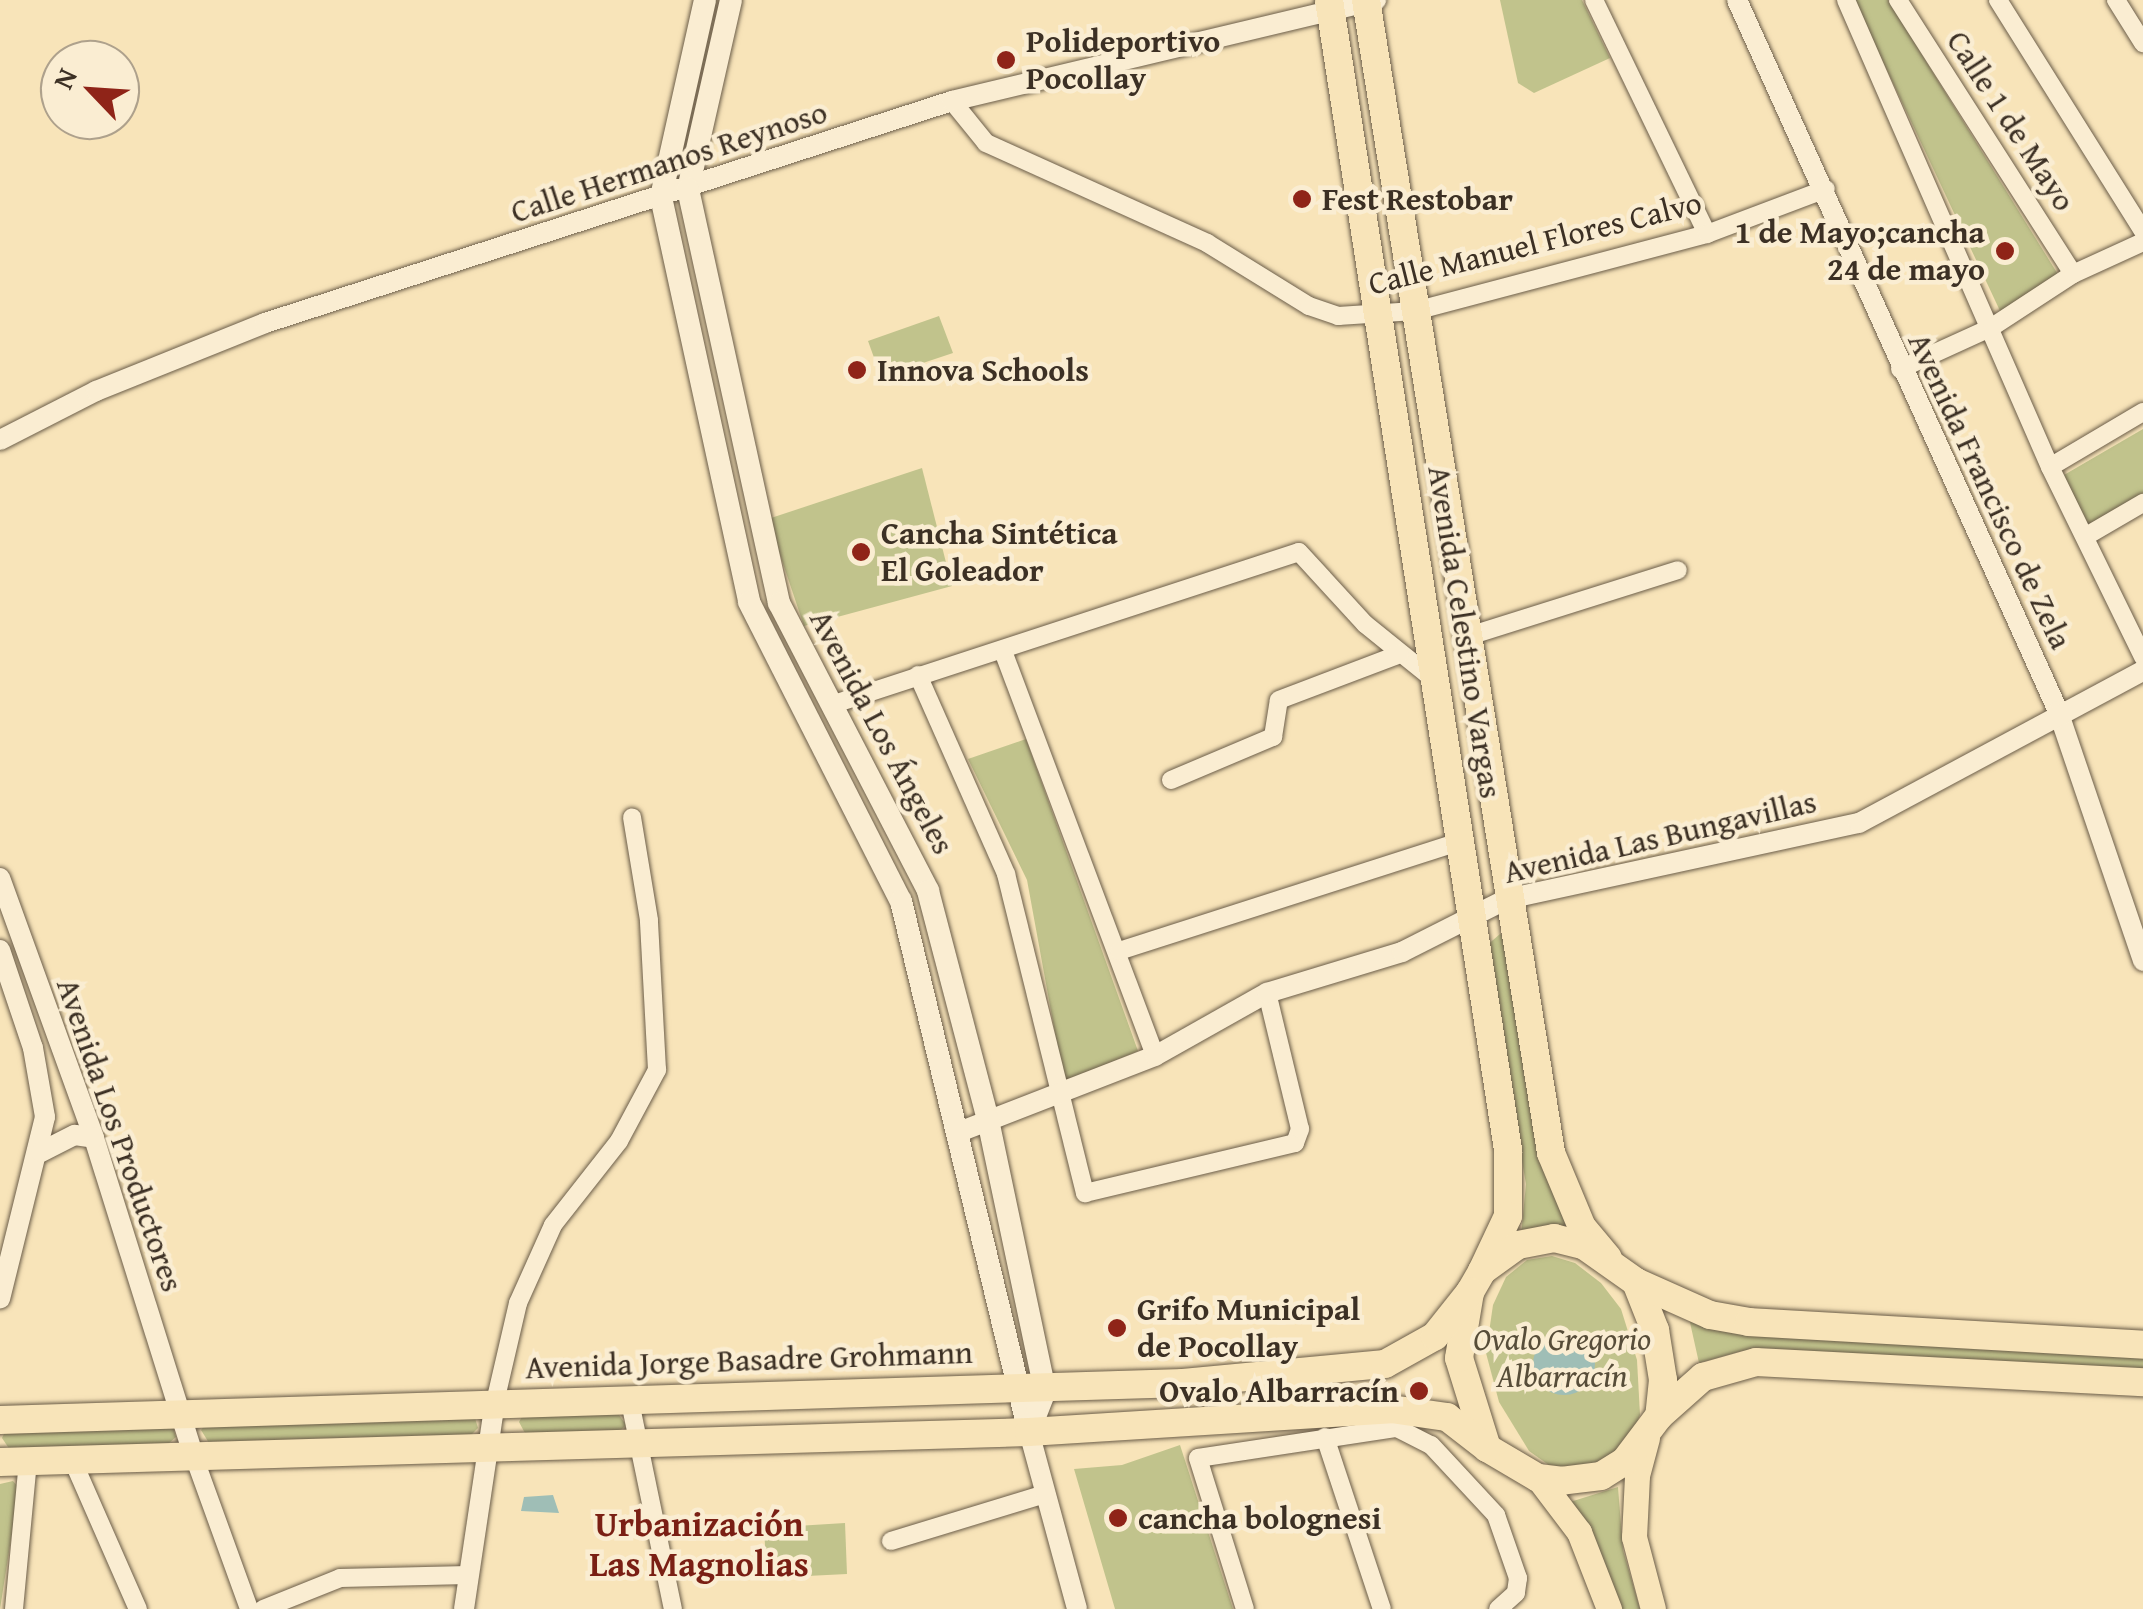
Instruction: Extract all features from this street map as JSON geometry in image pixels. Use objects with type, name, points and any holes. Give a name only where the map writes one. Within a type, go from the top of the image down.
[{"type":"highway","name":"Avenida Celestino Vargas","points":[[1369,1],[1507,898],[1551,1153],[1582,1227],[1608,1258]]},
{"type":"highway","name":"Avenida Celestino Vargas","points":[[1330,7],[1474,917],[1510,1189],[1504,1230],[1476,1282]]},
{"type":"highway","points":[[1444,728],[1480,720]]},
{"type":"highway","points":[[1487,1448],[1459,1358],[1476,1282],[1518,1245],[1554,1238],[1608,1258],[1636,1282],[1710,1315],[1749,1322],[2143,1345]]},
{"type":"highway","name":"Avenida Jorge Basadre Grohmann","points":[[0,1420],[629,1397],[1045,1390],[1183,1383],[1385,1364],[1435,1336],[1476,1282]]},
{"type":"highway","points":[[1636,1282],[1662,1357],[1653,1427]]},
{"type":"highway","points":[[14,1462],[487,1443],[1189,1426],[1391,1409],[1447,1417],[1487,1448],[1538,1478],[1602,1476],[1703,1377],[1772,1361],[2143,1382]]},
{"type":"highway","points":[[1183,1383],[1189,1426]]},
{"type":"main road","name":"Avenida Los Ángeles","points":[[705,0],[661,197],[749,602],[886,863],[960,1132],[1029,1432]]},
{"type":"main road","name":"Avenida Los Ángeles","points":[[731,0],[688,189],[779,604],[928,891],[988,1120],[1045,1390]]},
{"type":"main road","points":[[772,652],[795,640]]},
{"type":"main road","points":[[1029,1432],[1045,1390]]},
{"type":"main road","points":[[1653,1427],[1637,1476],[1634,1537],[1653,1609]]},
{"type":"main road","points":[[1538,1478],[1578,1532],[1608,1609]]},
{"type":"street","points":[[1594,0],[1707,234]]},
{"type":"street","name":"Avenida Francisco de Zela","points":[[1736,0],[1826,189],[1900,369],[2058,711],[2143,961]]},
{"type":"street","points":[[1846,0],[2050,467],[2088,535],[2143,657]]},
{"type":"street","name":"Calle 1 de Mayo","points":[[1898,0],[2074,274]]},
{"type":"street","points":[[1998,0],[2143,231]]},
{"type":"street","points":[[2116,0],[2143,43]]},
{"type":"street","name":"Calle Hermanos Reynoso","points":[[0,440],[96,392],[265,323],[952,101],[1330,7],[1369,1]]},
{"type":"street","name":"Calle Manuel Flores Calvo","points":[[952,101],[986,143],[1206,242],[1318,310],[1380,318],[1707,234],[1826,189]]},
{"type":"street","points":[[1900,369],[1992,327],[2074,274],[2143,242]]},
{"type":"street","points":[[2050,467],[2143,412]]},
{"type":"street","points":[[2088,535],[2143,503]]},
{"type":"street","points":[[831,705],[1299,552],[1400,654],[1438,683]]},
{"type":"street","points":[[1466,637],[1678,570]]},
{"type":"street","points":[[1004,651],[1155,1056]]},
{"type":"street","points":[[1171,780],[1272,737],[1279,700],[1400,654]]},
{"type":"street","name":"Avenida Las Bungavillas","points":[[960,1132],[1155,1056],[1268,993],[1402,952],[1507,898],[1859,823],[2058,711],[2143,671]]},
{"type":"street","points":[[918,675],[1006,874],[1086,1193],[1295,1143],[1300,1129],[1268,993]]},
{"type":"street","points":[[464,1609],[487,1443],[518,1303],[552,1225],[619,1141],[658,1070],[649,920],[632,817]]},
{"type":"street","points":[[1119,951],[1462,841]]},
{"type":"street","name":"Avenida Los Productores","points":[[0,878],[94,1138],[193,1454]]},
{"type":"street","name":"Avenida Los Productores","points":[[0,950],[41,1080],[41,1152],[0,1299]]},
{"type":"street","points":[[41,1152],[74,1135],[94,1138]]},
{"type":"street","points":[[629,1397],[641,1440],[672,1609]]},
{"type":"street","points":[[1245,1609],[1198,1467],[1206,1452],[1397,1428],[1419,1435],[1496,1515],[1518,1578],[1516,1593],[1498,1609]]},
{"type":"street","name":"Avenida Los Ángeles","points":[[1029,1432],[1077,1609]]},
{"type":"street","points":[[1326,1437],[1382,1609]]},
{"type":"street","points":[[193,1454],[249,1609]]},
{"type":"street","points":[[72,1459],[138,1609]]},
{"type":"street","points":[[14,1462],[15,1600],[24,1609]]},
{"type":"street","points":[[891,1542],[1045,1494]]},
{"type":"street","points":[[263,1609],[340,1578],[468,1576]]},
{"type":"green space","points":[[1500,0],[1582,0],[1610,58],[1534,93],[1518,83]]},
{"type":"green space","points":[[1854,0],[1888,0],[2059,276],[2001,313]]},
{"type":"green space","points":[[939,316],[953,353],[881,377],[868,341]]},
{"type":"green space","points":[[2143,429],[2143,510],[2094,539],[2064,475]]},
{"type":"green space","name":"Cancha Sintética El Goleador","points":[[922,468],[952,586],[804,626],[768,519]]},
{"type":"green space","points":[[1026,739],[1138,1051],[1064,1082],[1027,880],[968,759]]},
{"type":"green space","points":[[1500,934],[1508,939],[1546,1174],[1570,1227],[1521,1236],[1526,1184],[1485,947]]},
{"type":"green space","name":"Ovalo Gregorio Albarracín","points":[[1552,1256],[1575,1263],[1601,1283],[1621,1309],[1637,1360],[1640,1415],[1628,1445],[1586,1471],[1553,1468],[1529,1451],[1499,1402],[1486,1353],[1493,1305],[1506,1277],[1527,1260]]},
{"type":"green space","points":[[1689,1318],[2143,1356],[2143,1374],[1742,1351],[1699,1363]]},
{"type":"green space","points":[[617,1412],[626,1425],[618,1433],[526,1435],[519,1422],[523,1415]]},
{"type":"green space","points":[[475,1418],[478,1428],[470,1436],[209,1443],[201,1430],[206,1424]]},
{"type":"green space","points":[[173,1427],[176,1437],[168,1444],[10,1450],[2,1438],[6,1430]]},
{"type":"green space","points":[[1180,1445],[1233,1609],[1115,1609],[1074,1469],[1122,1465]]},
{"type":"green space","points":[[13,1481],[19,1488],[0,1609],[0,1484]]},
{"type":"green space","points":[[1618,1487],[1623,1550],[1640,1609],[1617,1609],[1570,1502]]},
{"type":"green space","points":[[845,1523],[847,1574],[767,1578],[764,1528]]},
{"type":"water","points":[[1564,1333],[1586,1342],[1595,1364],[1586,1386],[1564,1395],[1542,1386],[1533,1364],[1542,1342]]},
{"type":"water","points":[[553,1495],[559,1513],[521,1511],[524,1497]]},
{"type":"place","name":"Polideportivo Pocollay","points":[[1006,60]]},
{"type":"place","name":"Fest Restobar","points":[[1302,199]]},
{"type":"place","name":"1 de Mayo;cancha 24 de mayo","points":[[2005,251]]},
{"type":"place","name":"Innova Schools","points":[[857,370]]},
{"type":"place","name":"Cancha Sintética El Goleador","points":[[861,552]]},
{"type":"place","name":"Grifo Municipal de Pocollay","points":[[1117,1328]]},
{"type":"place","name":"Ovalo Albarracín","points":[[1419,1391]]},
{"type":"place","name":"cancha bolognesi","points":[[1118,1518]]},
{"type":"district","name":"Urbanización Las Magnolias","points":[[699,1544]]}]
